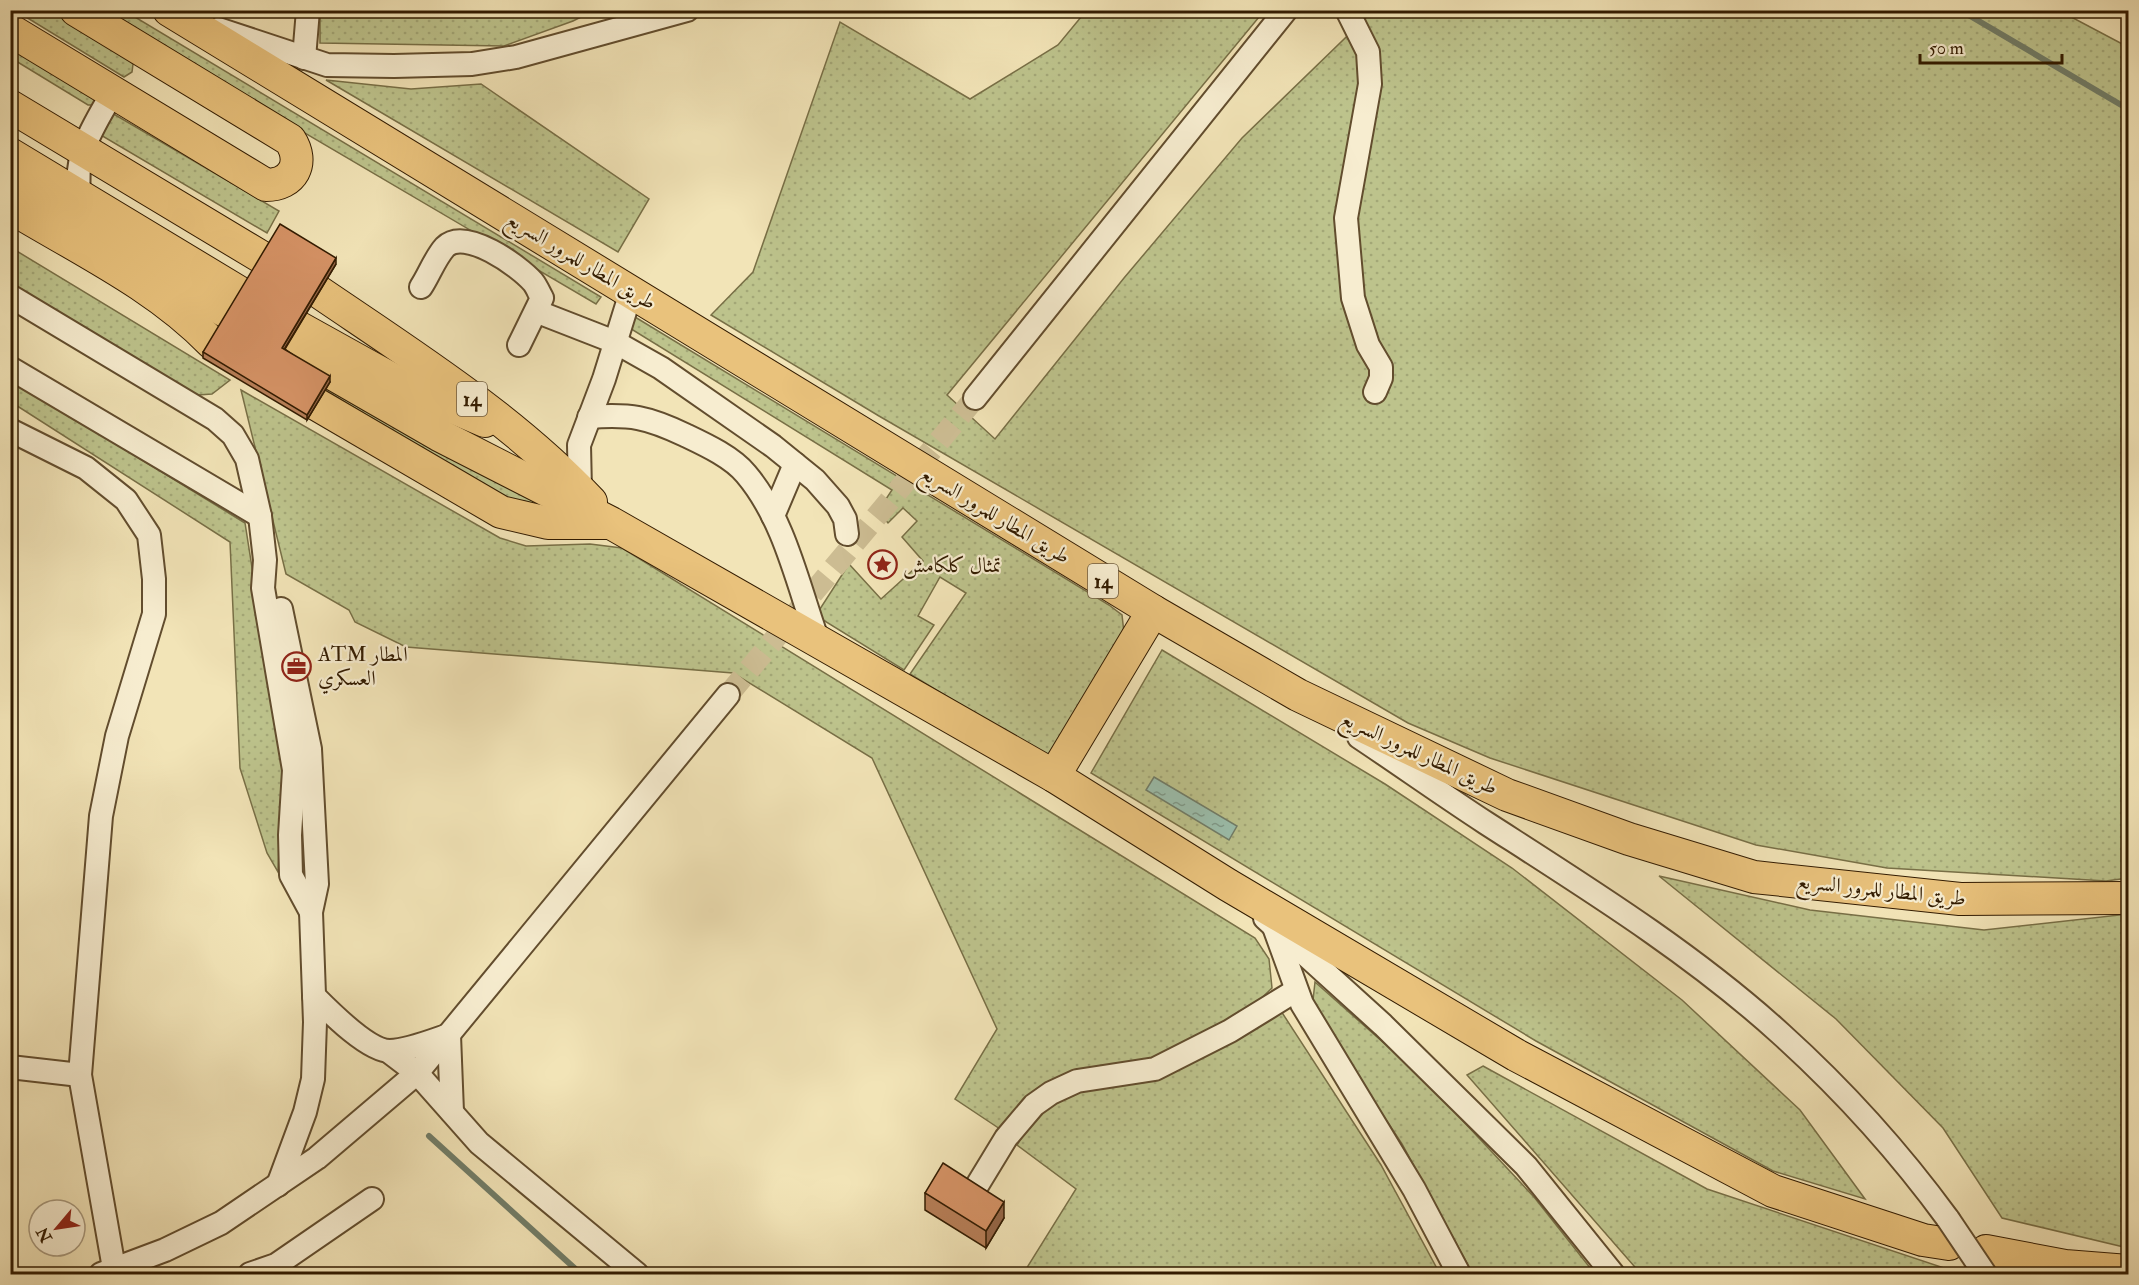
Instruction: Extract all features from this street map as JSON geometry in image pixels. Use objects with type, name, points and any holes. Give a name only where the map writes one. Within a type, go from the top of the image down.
[{"type":"highway","points":[[10,30],[266,185],[277,185],[287,180],[295,171],[298,161],[296,149],[290,140],[76,10]]},
{"type":"highway","name":"طريق المطار للمرور السريع","points":[[170,11],[1153,611],[1298,696],[1507,795],[1629,839],[1754,877],[1960,899],[2128,898]]},
{"type":"highway","points":[[10,106],[263,258]]},
{"type":"highway","points":[[10,154],[81,196],[236,304],[10,181]]},
{"type":"highway","points":[[10,207],[158,296],[183,314],[212,343],[191,336],[147,312],[10,226]]},
{"type":"highway","name":"14","points":[[319,292],[441,375],[515,433],[580,490],[611,523]]},
{"type":"highway","name":"14","points":[[515,433],[433,401],[292,337],[439,435],[611,523],[1054,776],[1228,885],[1516,1055],[1773,1191],[1923,1240],[1949,1232]]},
{"type":"highway","points":[[316,404],[501,512],[548,523],[611,523]]},
{"type":"highway","points":[[1054,776],[1153,611]]},
{"type":"highway","points":[[1985,1263],[2128,1271]]},
{"type":"street","points":[[304,58],[308,10]]},
{"type":"street","points":[[170,11],[327,64],[394,66],[472,64],[527,54],[687,10]]},
{"type":"street","points":[[975,398],[1286,10]]},
{"type":"street","points":[[1347,10],[1368,52],[1370,84],[1346,218],[1353,297],[1368,345],[1381,367],[1381,378],[1375,393]]},
{"type":"street","points":[[81,196],[77,170],[82,149],[113,92]]},
{"type":"street","points":[[421,287],[446,246],[457,240],[472,241],[511,264],[533,282],[542,298],[538,312],[519,345]]},
{"type":"street","points":[[580,490],[579,445],[630,292]]},
{"type":"street","points":[[10,296],[215,419],[233,435],[247,459],[260,516],[265,560],[263,588],[294,770],[290,835],[291,875],[311,912]]},
{"type":"street","points":[[538,312],[615,342],[661,368],[795,464],[815,480],[838,506],[845,519],[847,534]]},
{"type":"street","points":[[10,368],[260,516]]},
{"type":"street","points":[[589,417],[615,415],[652,419],[701,442],[745,473],[773,516],[818,641]]},
{"type":"street","points":[[10,430],[86,468],[126,500],[150,535],[154,614],[117,736],[101,816],[80,1074],[110,1273],[221,1223],[317,1158],[417,1073],[728,695]]},
{"type":"street","points":[[773,516],[795,464]]},
{"type":"street","points":[[265,560],[277,588],[308,731],[317,884],[311,912],[314,996],[313,1079],[305,1112],[278,1185]]},
{"type":"street","points":[[1298,696],[1592,891],[1693,962],[1763,1019],[1850,1100],[1912,1170],[1949,1232],[1985,1263]]},
{"type":"street","points":[[290,835],[315,836]]},
{"type":"street","points":[[1228,885],[1383,1024],[1526,1166],[1613,1275]]},
{"type":"street","points":[[1274,926],[1295,991],[1340,1070],[1414,1189],[1459,1275]]},
{"type":"street","points":[[978,1184],[1006,1138],[1034,1106],[1051,1093],[1077,1081],[1155,1069],[1230,1030],[1295,991]]},
{"type":"street","points":[[314,996],[362,1038],[388,1051],[417,1073],[479,1143],[637,1275]]},
{"type":"street","points":[[388,1051],[420,1045],[449,1035]]},
{"type":"street","points":[[449,1035],[452,1112]]},
{"type":"street","points":[[10,1067],[80,1074]]},
{"type":"street","points":[[250,1275],[276,1265],[372,1199]]},
{"type":"green space","points":[[320,10],[593,11],[573,21],[504,46],[320,43]]},
{"type":"green space","points":[[16,11],[53,11],[124,55],[133,64],[132,72],[124,77]]},
{"type":"green space","points":[[97,11],[125,11],[601,297],[596,304]]},
{"type":"green space","points":[[1086,11],[1264,11],[947,395],[995,439],[1124,278],[1242,138],[1373,11],[2060,11],[2128,47],[2128,878],[2106,881],[1887,868],[1756,845],[1490,758],[1408,723],[879,416],[711,315],[753,272],[840,22],[970,99],[1058,45]]},
{"type":"green space","points":[[10,41],[99,99],[92,105],[88,105],[11,58]]},
{"type":"green space","points":[[326,80],[411,89],[481,84],[649,199],[618,252]]},
{"type":"green space","points":[[112,113],[279,211],[267,233],[99,134]]},
{"type":"green space","points":[[10,247],[230,380],[212,394],[198,395],[165,381],[11,284]]},
{"type":"green space","points":[[635,317],[1122,615],[1124,633],[1055,753],[1045,756],[910,674],[966,593],[940,577],[918,616],[934,625],[904,670],[823,620],[818,612],[849,564],[881,599],[923,561],[902,537],[917,521],[903,508],[888,523],[878,511],[892,490],[628,327]]},
{"type":"green space","points":[[10,379],[245,523],[283,765],[278,872],[267,853],[240,768],[230,542],[11,402]]},
{"type":"green space","points":[[330,382],[543,500],[545,509],[505,500],[325,390]]},
{"type":"green space","points":[[241,390],[500,538],[526,546],[590,544],[622,548],[1255,938],[1269,959],[1272,988],[1250,1009],[1207,1034],[1000,1129],[955,1099],[997,1029],[872,758],[733,673],[406,647],[355,622],[349,610],[286,574]]},
{"type":"green space","points":[[1162,650],[1385,784],[1512,868],[1682,1000],[1800,1110],[1865,1199],[1773,1171],[1536,1041],[1091,773]]},
{"type":"green space","points":[[1659,876],[1810,910],[1984,930],[2128,914],[2128,1248],[2002,1218],[1943,1128],[1836,1019]]},
{"type":"green space","points":[[1315,982],[1420,1075],[1534,1197],[1595,1274],[1473,1274],[1402,1144],[1330,1035],[1313,1000]]},
{"type":"green space","points":[[1281,1011],[1381,1165],[1440,1274],[1023,1274],[1076,1189],[1017,1145],[1035,1120],[1075,1089]]},
{"type":"green space","points":[[1483,1066],[1707,1189],[1962,1274],[1641,1274],[1467,1075]]},
{"type":"water","points":[[1154,777],[1237,826],[1229,840],[1146,790]]},
{"type":"building","points":[[280,224],[336,258],[282,348],[330,376],[307,415],[203,352]]},
{"type":"building","points":[[943,1163],[1004,1202],[986,1231],[925,1193]]},
{"type":"waterway","points":[[1960,10],[2128,109]]},
{"type":"waterway","points":[[429,1136],[581,1274]]},
{"type":"tunnel","points":[[728,695],[975,398]]},
{"type":"place","name":"تمثال كلكامش","points":[[882,565]]},
{"type":"place","name":"ATM المطار العسكري","points":[[297,666]]}]
